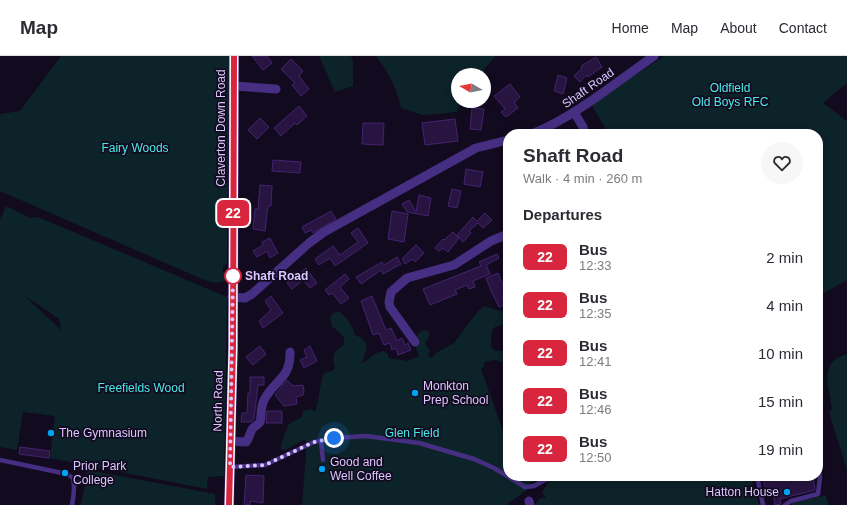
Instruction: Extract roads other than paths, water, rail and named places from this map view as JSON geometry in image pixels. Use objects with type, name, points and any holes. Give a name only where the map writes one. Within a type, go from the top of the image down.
[{"type":"street","name":"Claverton Down Road","points":[[232,297],[234,56]]},
{"type":"street","name":"Shaft Road","points":[[543,129],[574,112],[654,56]]},
{"type":"street","points":[[234,86],[276,88]]},
{"type":"street","points":[[574,112],[583,129]]},
{"type":"street","points":[[232,297],[245,298],[252,294],[324,232],[350,217],[476,148],[503,141]]},
{"type":"street","points":[[414,342],[390,307],[388,302],[391,292],[407,278],[454,265],[491,241],[503,236]]},
{"type":"street","name":"North Road","points":[[229,505],[233,348],[232,297]]},
{"type":"street","points":[[230,441],[246,442],[248,440],[251,431],[259,423],[261,407],[264,400],[290,366],[290,352]]},
{"type":"lane","points":[[230,467],[265,465],[297,449],[321,441],[334,438],[366,436],[419,443],[474,459],[503,474]]},
{"type":"lane","points":[[321,441],[323,460]]},
{"type":"lane","points":[[0,460],[67,474],[73,478],[75,484],[72,505]]},
{"type":"lane","points":[[75,484],[86,480],[94,482]]},
{"type":"lane","points":[[515,481],[525,487],[534,486],[540,481]]},
{"type":"lane","points":[[758,481],[763,505]]},
{"type":"lane","points":[[785,505],[791,501],[818,494],[820,481]]},
{"type":"place","name":"Shaft Road","points":[[233,276]]},
{"type":"place","name":"Monkton Prep School","points":[[415,393]]},
{"type":"place","name":"The Gymnasium","points":[[51,433]]},
{"type":"place","name":"Good and Well Coffee","points":[[322,469]]},
{"type":"place","name":"Prior Park College","points":[[65,473]]},
{"type":"place","name":"Hatton House","points":[[787,492]]},
{"type":"park label","name":"Oldfield Old Boys RFC","points":[[730,95]]},
{"type":"park label","name":"Fairy Woods","points":[[135,148]]},
{"type":"park label","name":"Freefields Wood","points":[[141,388]]},
{"type":"park label","name":"Glen Field","points":[[412,433]]}]
